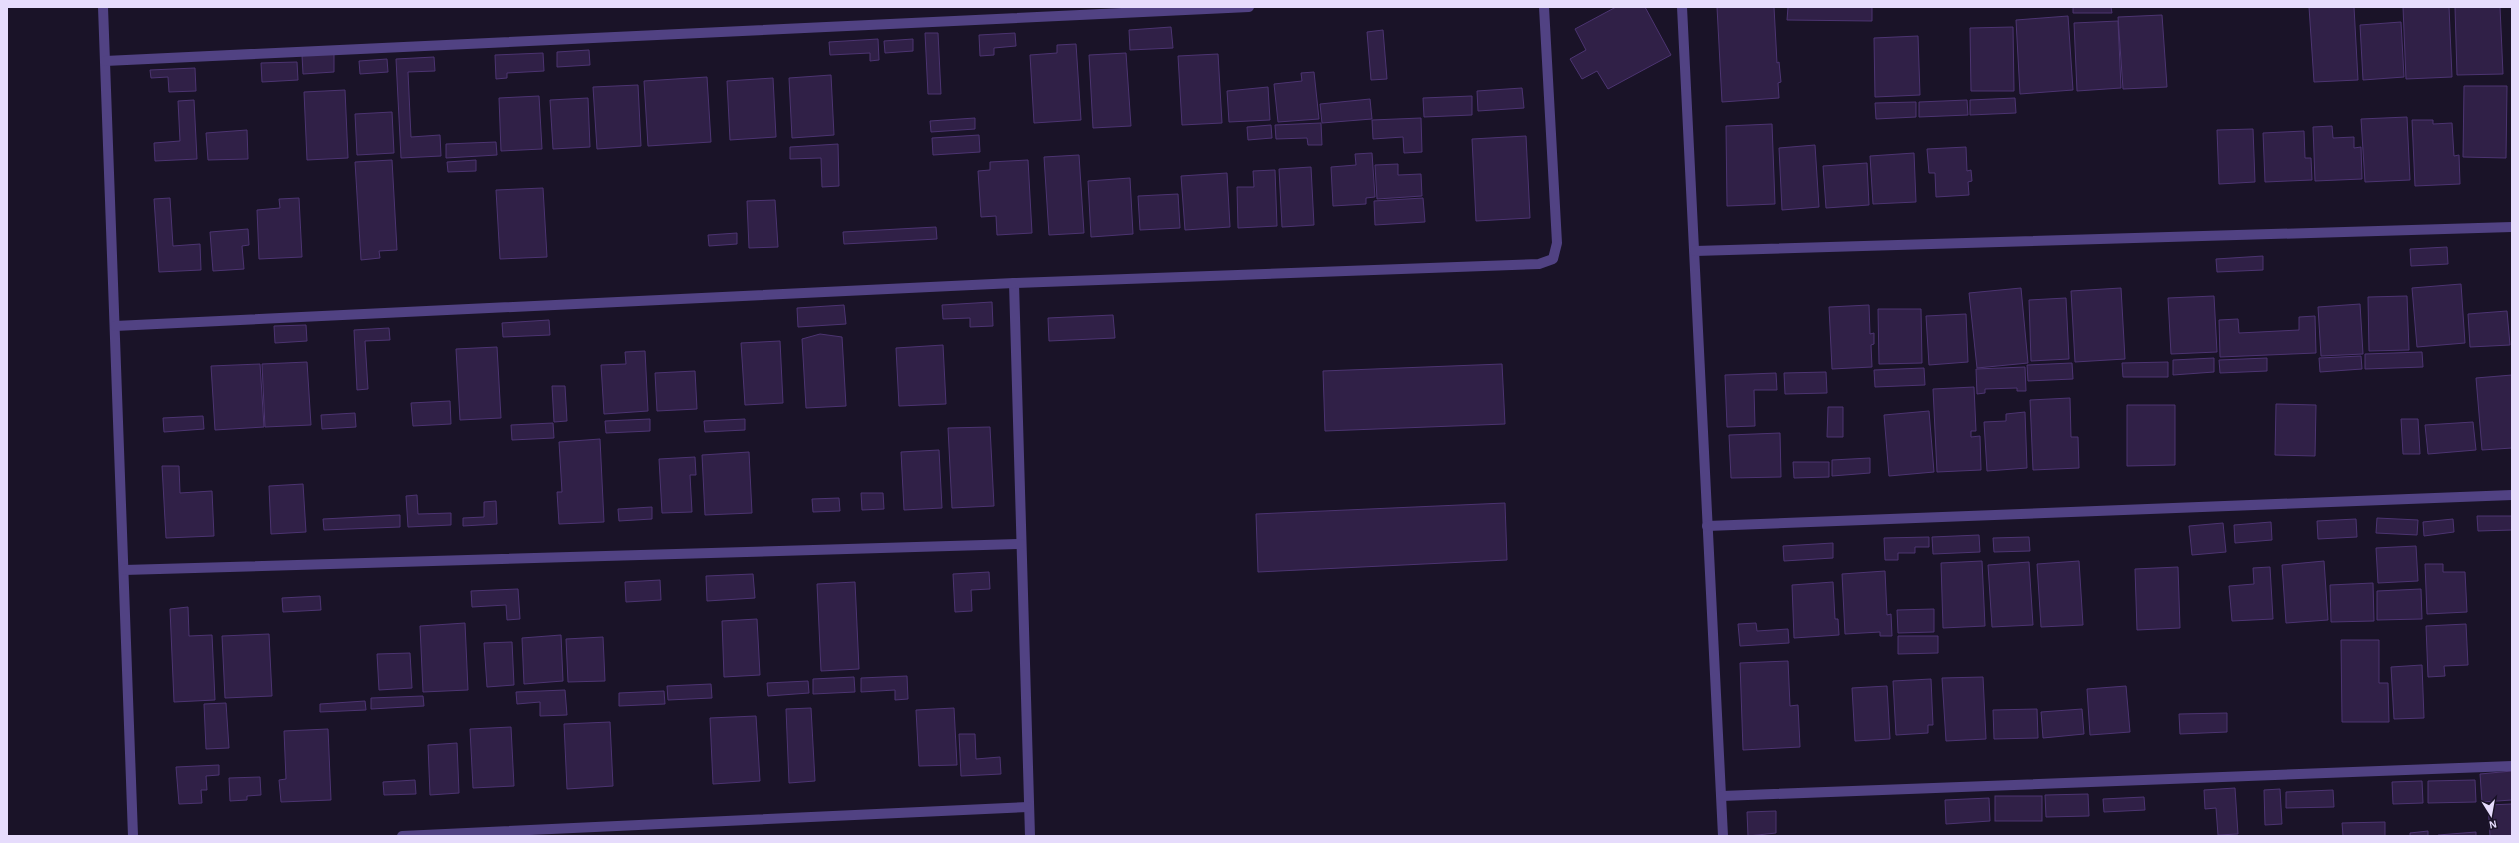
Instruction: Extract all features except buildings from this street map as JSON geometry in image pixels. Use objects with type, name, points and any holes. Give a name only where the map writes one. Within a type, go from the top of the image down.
[{"type":"street","points":[[103,7],[133,836]]},
{"type":"street","points":[[105,60],[1249,7]]},
{"type":"street","points":[[115,326],[1014,283],[1538,264],[1553,259],[1557,243],[1544,7]]},
{"type":"street","points":[[1682,7],[1706,526],[1723,836]]},
{"type":"street","points":[[1694,251],[2512,226]]},
{"type":"street","points":[[1014,283],[1030,836]]},
{"type":"street","points":[[1706,526],[2512,495]]},
{"type":"street","points":[[124,570],[1021,544]]},
{"type":"street","points":[[1722,796],[2512,766]]},
{"type":"street","points":[[402,836],[1028,807]]}]
